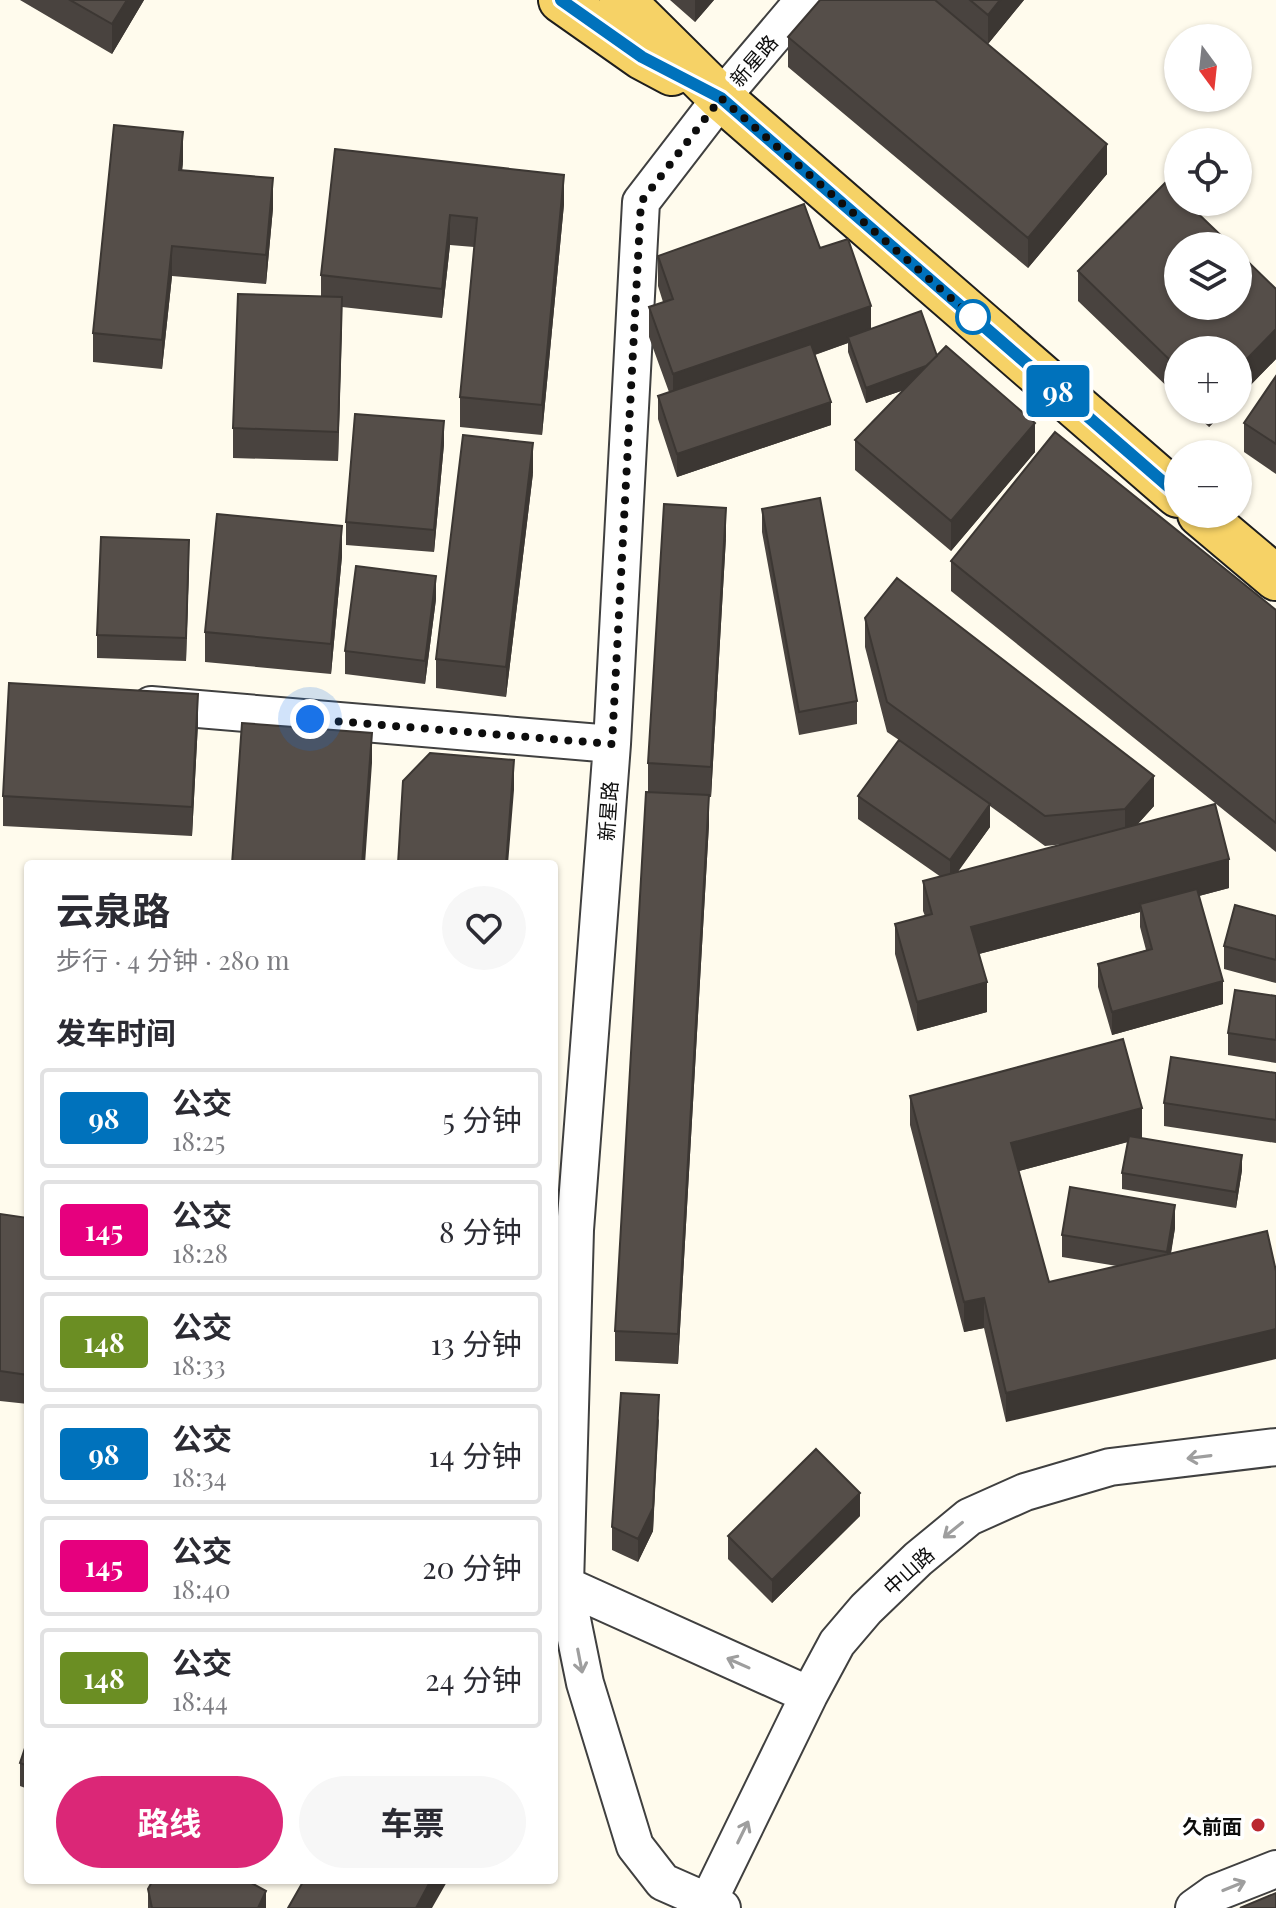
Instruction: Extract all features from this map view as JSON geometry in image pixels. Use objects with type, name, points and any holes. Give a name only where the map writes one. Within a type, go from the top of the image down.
[{"type":"main road","points":[[561,0],[642,57],[721,98]]},
{"type":"main road","points":[[622,0],[721,98],[1164,483]]},
{"type":"main road","points":[[1217,528],[1276,578]]},
{"type":"street","name":"新星路","points":[[712,1906],[663,1882],[635,1846],[585,1683],[565,1585],[575,1230],[612,744],[641,202],[721,98],[804,0]]},
{"type":"street","points":[[129,703],[612,744]]},
{"type":"street","name":"中山路","points":[[712,1906],[809,1695],[837,1643],[866,1609],[918,1559],[969,1517],[1025,1492],[1110,1467],[1276,1447]]},
{"type":"street","points":[[565,1585],[809,1695]]},
{"type":"street","points":[[1194,1908],[1215,1893],[1276,1869]]},
{"type":"building","points":[[70,0],[127,0],[112,24]]},
{"type":"building","points":[[820,0],[935,0],[1107,144],[1028,238],[788,37]]},
{"type":"building","points":[[970,0],[1000,0],[988,15]]},
{"type":"building","points":[[114,125],[183,132],[179,170],[273,178],[266,255],[172,246],[162,340],[93,333]]},
{"type":"building","points":[[335,149],[564,175],[542,405],[460,397],[477,218],[450,215],[442,289],[321,275]]},
{"type":"building","points":[[1164,184],[1164,216],[1201,216],[1217,232],[1164,232],[1164,320],[1252,320],[1252,266],[1276,289],[1276,329],[1252,354],[1252,336],[1164,336],[1164,354],[1078,271]]},
{"type":"building","points":[[804,204],[820,248],[848,239],[871,306],[673,374],[649,307],[673,299],[658,256]]},
{"type":"building","points":[[238,294],[342,297],[338,432],[233,428]]},
{"type":"building","points":[[921,311],[937,356],[926,366],[866,388],[848,337]]},
{"type":"building","points":[[811,344],[831,402],[677,454],[658,396]]},
{"type":"building","points":[[946,346],[1035,423],[951,521],[855,440]]},
{"type":"building","points":[[1276,376],[1276,444],[1246,424],[1252,424],[1252,411]]},
{"type":"building","points":[[355,414],[444,421],[434,530],[346,522]]},
{"type":"building","points":[[1055,432],[1164,520],[1164,528],[1174,528],[1276,610],[1276,823],[951,561]]},
{"type":"building","points":[[463,435],[533,443],[506,667],[436,659]]},
{"type":"building","points":[[820,498],[857,701],[799,712],[762,509]]},
{"type":"building","points":[[664,504],[726,508],[711,767],[648,763]]},
{"type":"building","points":[[217,514],[342,526],[331,644],[205,632]]},
{"type":"building","points":[[101,537],[189,540],[186,638],[97,635]]},
{"type":"building","points":[[356,566],[436,576],[425,661],[345,651]]},
{"type":"building","points":[[897,578],[1154,776],[1125,809],[1045,816],[887,702],[865,618]]},
{"type":"building","points":[[9,683],[198,694],[192,807],[3,796]]},
{"type":"building","points":[[242,723],[372,733],[362,860],[232,860]]},
{"type":"building","points":[[899,740],[990,804],[950,860],[858,796]]},
{"type":"building","points":[[430,753],[514,760],[506,860],[398,860],[403,781]]},
{"type":"building","points":[[646,792],[709,795],[678,1334],[615,1331]]},
{"type":"building","points":[[1215,804],[1229,859],[971,927],[987,982],[917,1002],[895,924],[932,914],[923,881]]},
{"type":"building","points":[[1197,889],[1223,981],[1112,1012],[1098,964],[1152,949],[1140,904]]},
{"type":"building","points":[[1235,905],[1276,916],[1276,960],[1224,946]]},
{"type":"building","points":[[1235,990],[1276,996],[1276,1040],[1228,1033]]},
{"type":"building","points":[[1123,1039],[1142,1108],[1011,1143],[1049,1282],[1267,1231],[1276,1271],[1276,1329],[1006,1393],[984,1298],[964,1302],[910,1096]]},
{"type":"building","points":[[1171,1057],[1276,1073],[1276,1120],[1164,1103]]},
{"type":"building","points":[[1129,1136],[1242,1155],[1236,1192],[1122,1173]]},
{"type":"building","points":[[1070,1187],[1175,1205],[1167,1252],[1062,1235]]},
{"type":"building","points":[[0,1214],[24,1217],[24,1374],[0,1371]]},
{"type":"building","points":[[621,1393],[659,1395],[653,1508],[638,1539],[612,1527]]},
{"type":"building","points":[[816,1449],[860,1493],[772,1580],[728,1536]]},
{"type":"building","points":[[151,1884],[253,1884],[266,1891],[258,1908],[152,1908],[148,1889]]},
{"type":"building","points":[[302,1884],[429,1884],[416,1908],[288,1908]]},
{"type":"building","points":[[1276,1893],[1276,1908],[1240,1908]]},
{"type":"bus line","name":"98","points":[[561,0],[642,57],[721,98],[1164,483]]},
{"type":"place","name":"久前面","points":[[1258,1825]]},
{"type":"route","points":[[310,719],[612,744],[641,202],[721,98],[982,325],[973,317]]}]
